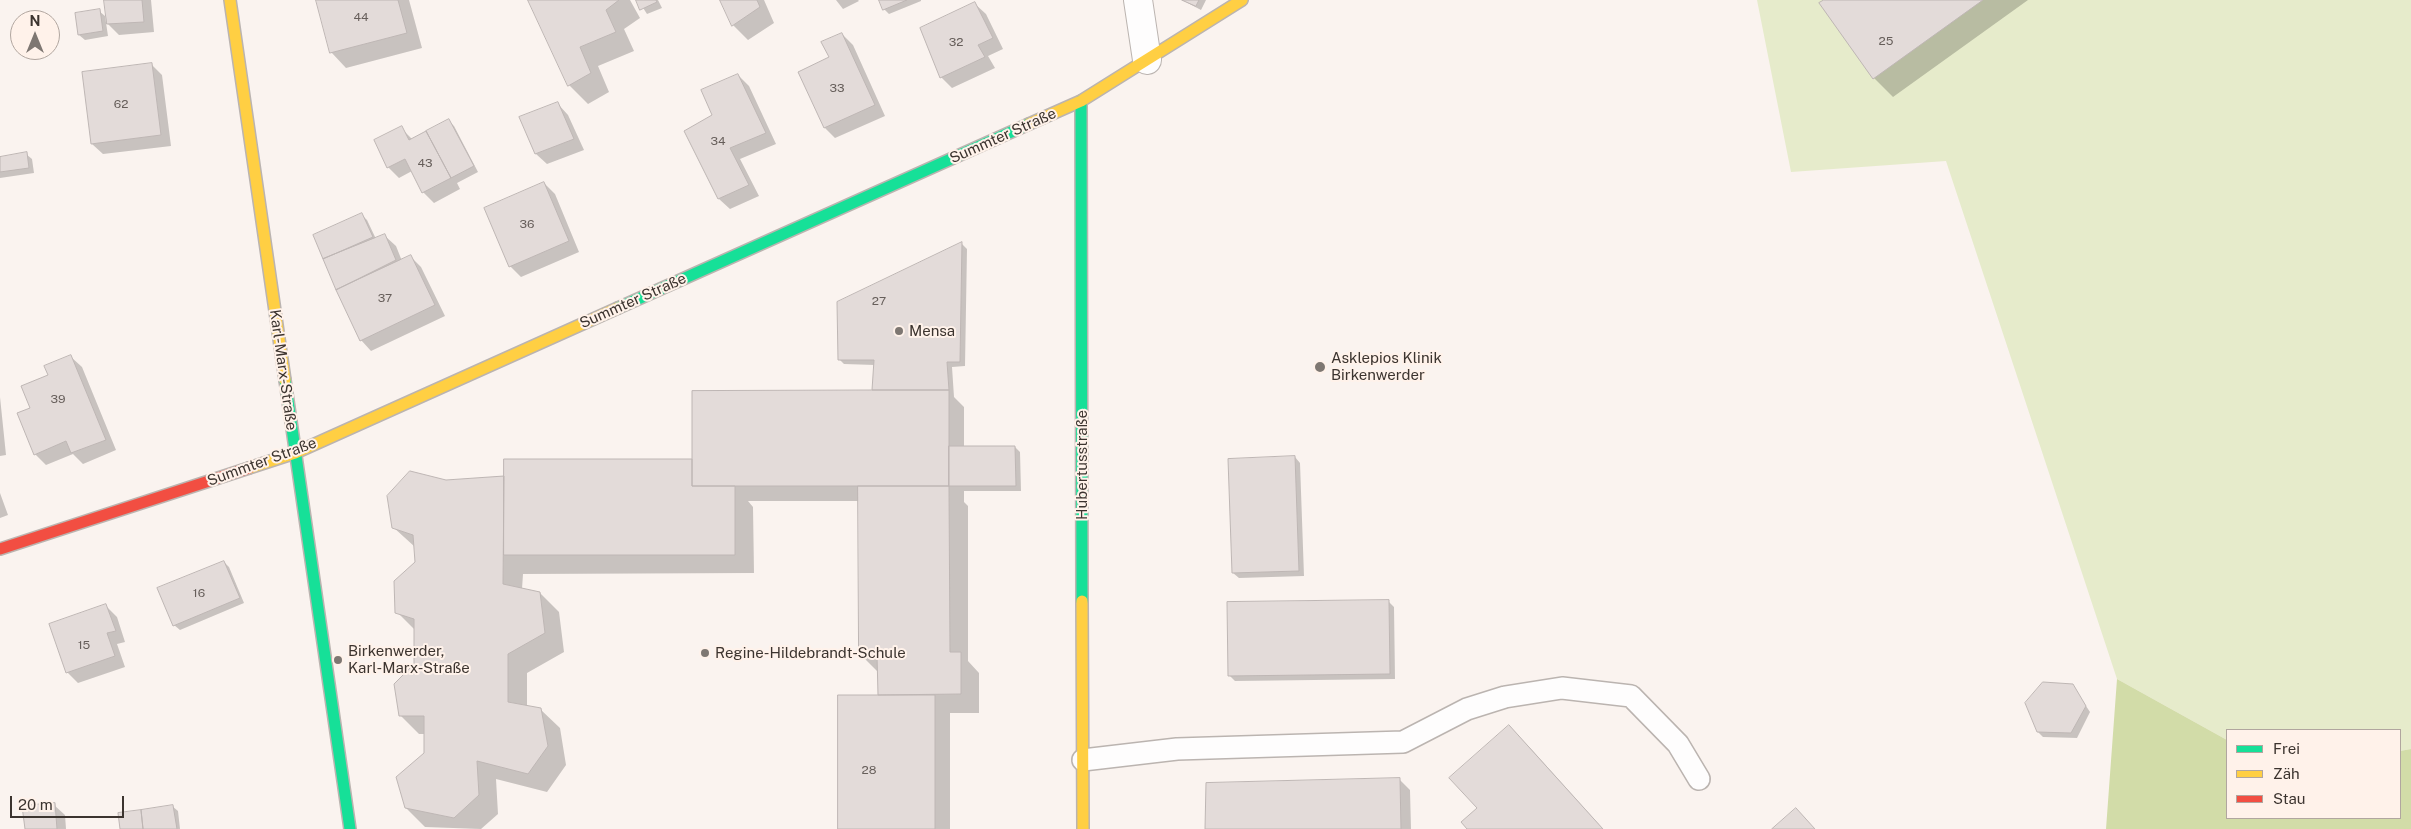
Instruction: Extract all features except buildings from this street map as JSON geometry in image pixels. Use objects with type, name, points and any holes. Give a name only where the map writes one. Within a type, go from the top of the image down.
[{"type":"street","name":"Karl-Marx-Straße","points":[[230,0],[350,829]]},
{"type":"street","points":[[1138,0],[1147,60]]},
{"type":"street","name":"Summter Straße","points":[[0,549],[295,453],[1081,101],[1242,0]]},
{"type":"street","name":"Hubertusstraße","points":[[1081,101],[1083,829]]},
{"type":"lane","points":[[1083,760],[1177,749],[1403,742],[1467,710],[1505,697],[1562,688],[1631,696],[1678,744],[1698,779]]},
{"type":"green space","points":[[1757,0],[2411,0],[2411,749],[2401,751],[2401,729],[2226,729],[2226,739],[2117,679],[1946,161],[1791,172]]},
{"type":"green space","points":[[2117,679],[2226,739],[2226,819],[2401,819],[2401,751],[2411,749],[2411,829],[2106,829]]},
{"type":"traffic: fast","points":[[1081,101],[1082,601]]},
{"type":"traffic: fast","points":[[618,308],[1029,124]]},
{"type":"traffic: fast","points":[[285,380],[350,829]]},
{"type":"traffic: slow","points":[[230,0],[285,380]]},
{"type":"traffic: slow","points":[[1029,124],[1081,101],[1242,0]]},
{"type":"traffic: slow","points":[[249,468],[295,453],[618,308]]},
{"type":"traffic: slow","points":[[1082,601],[1083,829]]},
{"type":"traffic: jam","points":[[0,549],[249,468]]},
{"type":"place","name":"Mensa","points":[[899,331]]},
{"type":"place","name":"Asklepios Klinik Birkenwerder","points":[[1320,367]]},
{"type":"place","name":"Regine-Hildebrandt-Schule","points":[[705,653]]},
{"type":"place","name":"Birkenwerder, Karl-Marx-Straße","points":[[338,660]]}]
